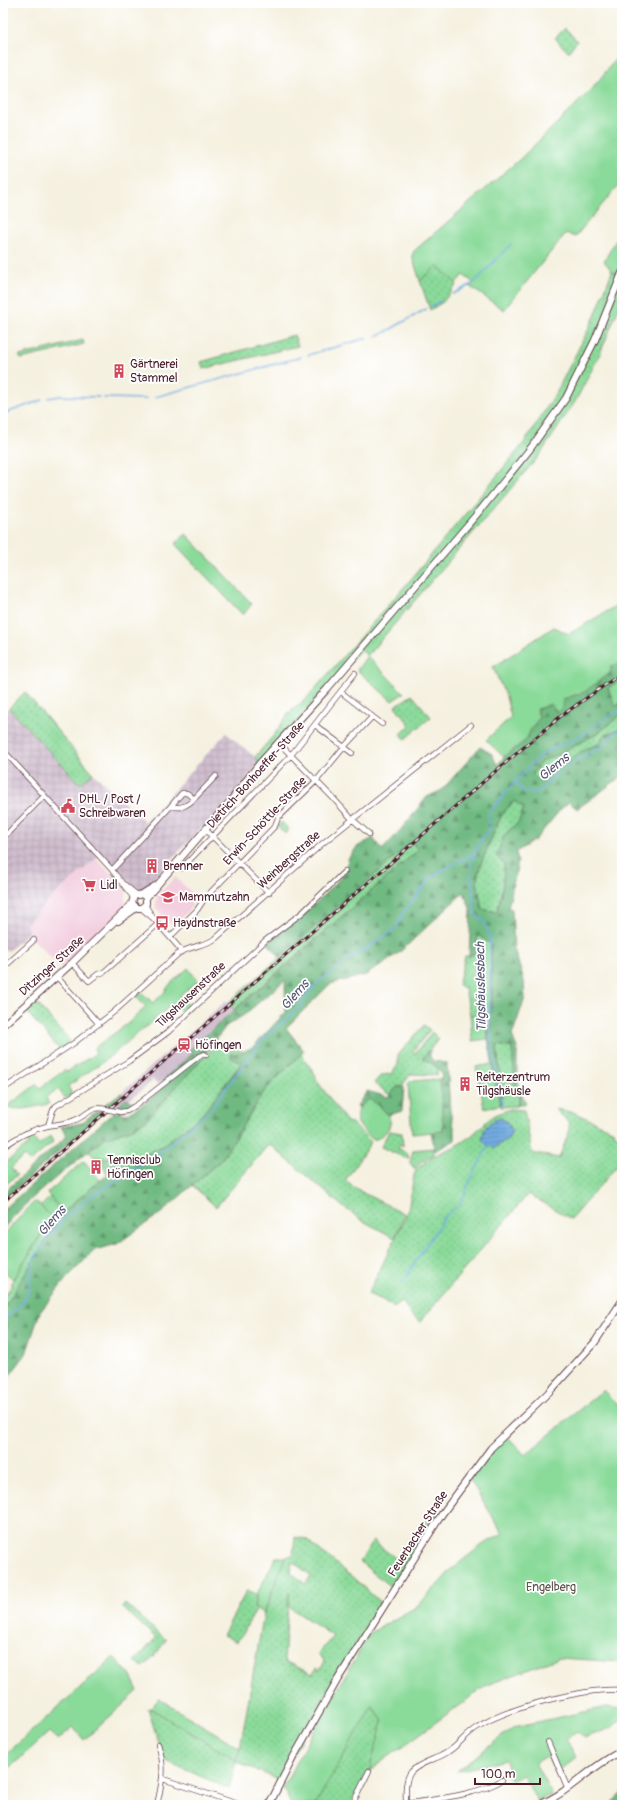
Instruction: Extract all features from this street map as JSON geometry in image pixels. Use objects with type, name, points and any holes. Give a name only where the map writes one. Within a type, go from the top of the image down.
[{"type":"street","name":"Ditzinger Straße","points":[[3,1024],[153,890],[278,742],[327,689],[530,449],[566,398],[595,340],[622,273]]},
{"type":"street","name":"Dietrich-Bonhoeffer-Straße","points":[[182,868],[291,755],[355,673]]},
{"type":"street","points":[[341,692],[382,724]]},
{"type":"street","name":"Erwin-Schöttle-Straße","points":[[170,937],[197,910],[205,898],[276,826],[278,818],[316,780],[372,717]]},
{"type":"street","points":[[315,725],[352,753]]},
{"type":"street","name":"Weinbergstraße","points":[[3,1089],[63,1051],[98,1024],[182,951],[207,944],[215,939],[352,819],[470,725]]},
{"type":"street","points":[[278,742],[352,819],[369,834]]},
{"type":"street","points":[[3,750],[112,870],[182,951]]},
{"type":"street","points":[[171,806],[178,808],[184,806],[194,799],[216,776]]},
{"type":"street","points":[[112,870],[182,793],[187,793],[194,799]]},
{"type":"street","points":[[3,838],[44,796]]},
{"type":"street","points":[[205,829],[269,893]]},
{"type":"street","name":"Tilgshausenstraße","points":[[48,1126],[53,1110],[56,1106],[129,1061],[168,1032],[260,945],[302,913],[346,871]]},
{"type":"street","points":[[72,963],[89,981],[98,974],[104,972],[158,924]]},
{"type":"street","points":[[3,968],[34,940]]},
{"type":"street","points":[[56,977],[98,1024]]},
{"type":"street","points":[[3,1147],[24,1133],[76,1120],[95,1108],[120,1112],[127,1111],[199,1056],[204,1054],[206,1055]]},
{"type":"street","name":"Feuerbacher Straße","points":[[268,1805],[338,1679],[442,1514],[491,1448],[553,1388],[595,1342],[622,1301]]},
{"type":"street","points":[[502,1780],[495,1785],[480,1789],[406,1805],[408,1780],[411,1773],[424,1763],[446,1753],[475,1728],[490,1720],[512,1711],[563,1697],[590,1692],[622,1690]]},
{"type":"street","points":[[548,1742],[568,1789]]},
{"type":"street","points":[[157,1805],[163,1779],[162,1759],[158,1744]]},
{"type":"street","points":[[538,1805],[552,1802],[608,1758],[622,1751],[622,1744]]},
{"type":"street","points":[[352,1805],[369,1771]]},
{"type":"street","points":[[163,1779],[241,1805]]},
{"type":"shaded area","points":[[9,708],[80,784],[93,773],[145,822],[226,733],[255,757],[259,764],[205,829],[202,827],[142,890],[138,890],[132,886],[101,854],[52,897],[25,925],[28,929],[28,933],[7,952],[3,948],[3,714]]},
{"type":"shaded area","points":[[96,858],[117,880],[126,893],[125,905],[124,908],[61,968],[33,939],[24,925],[52,897]]},
{"type":"shaded area","points":[[175,877],[197,898],[174,927],[155,908],[157,896]]},
{"type":"shaded area","points":[[226,1001],[234,1010],[190,1048],[193,1053],[158,1084],[152,1079],[151,1082],[128,1101],[126,1099],[116,1108],[110,1107],[123,1096],[121,1093]]},
{"type":"green space","points":[[565,28],[577,41],[568,52],[555,38]]},
{"type":"green space","points":[[622,51],[622,181],[575,237],[566,233],[504,310],[469,286],[474,283],[463,275],[456,283],[437,266],[420,281],[412,256],[414,251],[519,160],[592,89]]},
{"type":"green space","points":[[622,230],[621,275],[612,271],[604,261]]},
{"type":"green space","points":[[437,265],[457,284],[443,302],[430,310],[420,281]]},
{"type":"green space","points":[[612,271],[621,275],[622,273],[622,300],[599,356],[575,402],[539,456],[367,656],[361,649],[259,764],[255,757],[274,735],[289,713],[306,699],[412,578],[524,443],[556,393],[595,316]]},
{"type":"green space","points":[[294,335],[298,346],[203,369],[201,362]]},
{"type":"green space","points":[[83,340],[84,344],[21,359],[19,356]]},
{"type":"green space","points":[[186,534],[252,604],[243,615],[175,544]]},
{"type":"green space","points":[[622,602],[622,661],[611,667],[610,673],[584,692],[563,699],[563,706],[557,712],[551,704],[537,709],[539,718],[531,729],[526,740],[504,757],[486,740],[511,717],[506,697],[493,667],[554,627],[569,634]]},
{"type":"green space","points":[[367,656],[404,693],[392,701],[357,670]]},
{"type":"green space","points":[[622,661],[622,680],[608,688],[615,706],[622,702],[622,714],[598,733],[541,762],[532,774],[539,781],[556,764],[568,760],[586,749],[599,744],[603,736],[622,728],[622,776],[577,809],[569,802],[561,809],[535,840],[516,852],[518,862],[508,908],[512,909],[514,949],[524,981],[525,998],[512,1035],[517,1048],[517,1075],[520,1090],[526,1103],[517,1106],[519,1099],[515,1085],[512,1048],[497,1045],[503,1092],[500,1105],[488,1039],[492,1002],[491,944],[480,936],[477,939],[474,954],[469,956],[471,911],[464,892],[400,952],[366,975],[330,984],[286,1028],[304,1051],[265,1090],[222,1159],[161,1213],[117,1244],[95,1250],[66,1279],[40,1312],[26,1354],[7,1379],[3,1381],[3,1308],[63,1212],[108,1174],[95,1158],[135,1158],[162,1146],[201,1116],[242,1063],[231,1058],[231,1054],[243,1052],[253,1047],[286,1012],[285,980],[244,1015],[226,1026],[200,1061],[147,1119],[134,1128],[106,1137],[99,1142],[37,1194],[3,1229],[3,1210],[114,1112],[127,1114],[141,1106],[159,1091],[165,1078],[193,1053],[190,1049],[418,850],[412,842],[280,957],[267,942],[316,903],[345,873],[348,859],[357,847],[373,838],[382,850],[427,797],[442,790],[480,747],[492,754],[497,765],[504,757],[526,740],[531,729],[539,718],[537,709],[551,704],[556,712],[563,699],[584,692],[611,667]],"holes":[[[514,801],[524,808],[518,823],[505,834],[496,856],[504,864],[503,885],[497,912],[482,909],[477,881],[480,866],[496,827],[503,813]]]},
{"type":"green space","points":[[622,680],[622,702],[615,706],[608,688]]},
{"type":"green space","points":[[25,692],[93,773],[80,784],[9,708]]},
{"type":"green space","points":[[412,695],[431,717],[405,739],[401,734],[410,725],[395,706]]},
{"type":"green space","points":[[622,714],[622,728],[603,736],[599,744],[586,749],[568,760],[556,764],[539,781],[532,774],[541,762],[598,733]]},
{"type":"green space","points":[[514,801],[524,808],[518,823],[505,834],[503,885],[497,912],[482,909],[476,881],[480,866],[503,813]]},
{"type":"green space","points":[[282,822],[289,830],[285,834],[277,826]]},
{"type":"green space","points":[[412,842],[418,850],[234,1010],[228,1003]]},
{"type":"green space","points":[[480,936],[491,944],[491,1014],[470,1015],[465,988],[458,985],[465,956],[474,954],[477,939]]},
{"type":"green space","points":[[188,968],[198,981],[180,995],[190,1007],[184,1014],[173,1004],[107,1059],[68,1086],[72,1094],[65,1098],[58,1089],[46,1097],[49,1104],[24,1109],[5,1108],[37,1084],[40,1088],[65,1070],[67,1072],[96,1053],[94,1048],[126,1025],[146,1007],[135,996],[141,992],[153,1003],[163,994],[170,984]]},
{"type":"green space","points":[[35,1001],[71,1042],[60,1050],[25,1010]]},
{"type":"green space","points":[[486,1013],[488,1039],[472,1041],[470,1015]]},
{"type":"green space","points":[[424,1025],[430,1030],[413,1051],[415,1054],[432,1032],[439,1039],[422,1058],[438,1067],[437,1075],[411,1074],[401,1087],[397,1087],[391,1096],[374,1083],[381,1075],[391,1074],[398,1065],[398,1055]]},
{"type":"green space","points":[[214,1045],[228,1050],[241,1050],[243,1052],[242,1062],[201,1116],[162,1146],[135,1158],[95,1158],[89,1151],[106,1137],[128,1130],[147,1119],[200,1061],[207,1056]]},
{"type":"green space","points":[[497,1045],[512,1048],[515,1085],[519,1099],[517,1106],[501,1107],[500,1105],[503,1092]]},
{"type":"green space","points":[[430,1050],[430,1057],[434,1061],[447,1063],[450,1111],[455,1131],[455,1140],[435,1151],[431,1132],[443,1131],[440,1079],[442,1075],[438,1067],[422,1058]]},
{"type":"green space","points":[[301,1054],[315,1074],[317,1081],[347,1122],[352,1123],[371,1142],[345,1181],[365,1194],[405,1214],[395,1238],[363,1221],[342,1206],[269,1144],[216,1207],[192,1185],[222,1159],[265,1090]]},
{"type":"green space","points":[[492,1064],[500,1105],[484,1108],[476,1067]]},
{"type":"green space","points":[[440,1079],[443,1131],[412,1134],[408,1084],[411,1081]]},
{"type":"green space","points":[[397,1087],[404,1087],[402,1111],[389,1115],[370,1099],[359,1108],[357,1106],[367,1091],[388,1097]]},
{"type":"green space","points":[[121,1093],[123,1096],[110,1107],[104,1105]]},
{"type":"green space","points":[[126,1099],[138,1104],[120,1112],[116,1108]]},
{"type":"green space","points":[[370,1099],[382,1108],[389,1118],[390,1123],[389,1128],[385,1133],[377,1139],[372,1139],[366,1134],[357,1119],[359,1109]]},
{"type":"green space","points":[[510,1109],[524,1110],[532,1153],[559,1158],[569,1132],[569,1123],[555,1109],[576,1113],[614,1131],[615,1134],[622,1138],[622,1160],[571,1219],[528,1194],[420,1322],[411,1315],[402,1301],[394,1308],[383,1300],[368,1294],[405,1218],[409,1205],[414,1175],[417,1169],[433,1156],[456,1146],[471,1136],[494,1115]]},
{"type":"green space","points":[[105,1111],[3,1200],[3,1193],[67,1136],[61,1127],[82,1123],[94,1113]]},
{"type":"green space","points":[[389,1131],[402,1133],[403,1146],[400,1144],[398,1148],[407,1153],[409,1158],[405,1158],[381,1147]]},
{"type":"green space","points":[[30,1135],[39,1145],[50,1136],[53,1142],[30,1162],[24,1156],[11,1168],[17,1175],[5,1185],[3,1183],[3,1165],[29,1144],[25,1138]]},
{"type":"green space","points":[[434,1148],[434,1154],[422,1161],[415,1169],[410,1163],[413,1150]]},
{"type":"green space","points":[[84,1161],[100,1180],[63,1212],[47,1193]]},
{"type":"green space","points":[[50,1197],[63,1212],[3,1308],[3,1297],[12,1286],[12,1281],[52,1218],[41,1206]]},
{"type":"green space","points":[[35,1201],[52,1217],[13,1279],[3,1270],[3,1235]]},
{"type":"green space","name":"Engelberg","points":[[603,1390],[622,1409],[622,1662],[559,1658],[487,1685],[369,1771],[383,1721],[372,1706],[315,1805],[291,1805],[283,1788],[297,1760],[370,1633],[418,1606],[454,1567],[482,1545],[503,1534],[469,1478],[506,1435],[525,1455]]},
{"type":"green space","points":[[434,1509],[440,1512],[392,1588],[360,1562],[373,1541],[398,1560]]},
{"type":"green space","points":[[295,1537],[306,1539],[349,1574],[382,1604],[333,1682],[279,1780],[236,1761],[229,1789],[164,1760],[148,1709],[150,1708],[236,1760],[240,1748],[264,1613],[285,1557],[293,1555]],"holes":[[[292,1561],[311,1576],[305,1584],[291,1572]],[[289,1592],[289,1607],[333,1636],[318,1654],[325,1661],[320,1670],[316,1668],[312,1674],[284,1661]]]},
{"type":"green space","points":[[276,1557],[285,1557],[264,1613],[254,1607],[257,1594]]},
{"type":"green space","points":[[247,1590],[257,1594],[254,1606],[257,1609],[237,1642],[223,1635]]},
{"type":"green space","points":[[125,1604],[166,1640],[154,1657],[143,1667],[135,1661],[156,1638],[122,1607]]},
{"type":"green space","points":[[114,1657],[131,1676],[138,1691],[84,1740],[73,1727],[58,1740],[49,1732],[3,1774],[3,1757]]},
{"type":"green space","points":[[159,1699],[240,1748],[236,1760],[150,1708]]},
{"type":"green space","points":[[372,1706],[383,1721],[372,1770],[368,1773],[350,1805],[314,1805]]},
{"type":"green space","points":[[607,1707],[622,1709],[622,1719],[611,1728],[584,1738],[577,1732],[566,1739],[576,1757],[556,1773],[547,1756],[535,1763],[552,1795],[537,1800],[523,1775],[511,1781],[506,1760],[457,1771],[514,1727]]},
{"type":"green space","points":[[622,1793],[622,1805],[609,1805]]},
{"type":"water","points":[[500,1118],[507,1122],[512,1130],[509,1138],[494,1148],[488,1146],[482,1140],[487,1126]]},
{"type":"waterway","points":[[453,294],[474,283],[511,244]]},
{"type":"waterway","points":[[431,306],[441,301]]},
{"type":"waterway","points":[[376,336],[426,309]]},
{"type":"waterway","points":[[308,355],[367,338]]},
{"type":"waterway","points":[[155,397],[301,357]]},
{"type":"waterway","points":[[48,398],[60,396],[99,397]]},
{"type":"waterway","points":[[104,398],[146,399]]},
{"type":"waterway","points":[[3,414],[42,400]]},
{"type":"waterway","points":[[515,782],[540,756],[551,749],[572,741],[622,708]]},
{"type":"waterway","name":"Glems","points":[[3,1321],[24,1301],[29,1293],[29,1282],[34,1258],[61,1221],[91,1196],[153,1158],[210,1110],[263,1039],[299,1008],[316,984],[355,955],[380,940],[396,928],[403,913],[432,876],[474,853],[490,827],[488,814],[515,782],[525,792],[536,793],[565,768],[593,750],[602,748],[610,737],[622,730]]},
{"type":"waterway","points":[[470,869],[472,859],[476,855],[474,853]]},
{"type":"waterway","name":"Tilgshäuslesbach","points":[[471,874],[475,914],[485,923],[490,938],[490,1034],[502,1105]]},
{"type":"waterway","points":[[402,1283],[445,1216],[460,1205],[471,1179],[488,1146]]},
{"type":"railway","points":[[3,1202],[491,775],[561,716],[622,673]]},
{"type":"place","name":"Gärtnerei Stammel","points":[[119,371]]},
{"type":"place","name":"DHL / Post / Schreibwaren","points":[[68,806]]},
{"type":"place","name":"Brenner","points":[[152,866]]},
{"type":"place","name":"Lidl","points":[[89,885]]},
{"type":"place","name":"Mammutzahn","points":[[168,897]]},
{"type":"place","name":"Haydnstraße","points":[[162,923]]},
{"type":"place","name":"Höfingen","points":[[184,1045]]},
{"type":"place","name":"Reiterzentrum Tilgshäusle","points":[[465,1084]]},
{"type":"place","name":"Tennisclub Höfingen","points":[[96,1167]]}]
